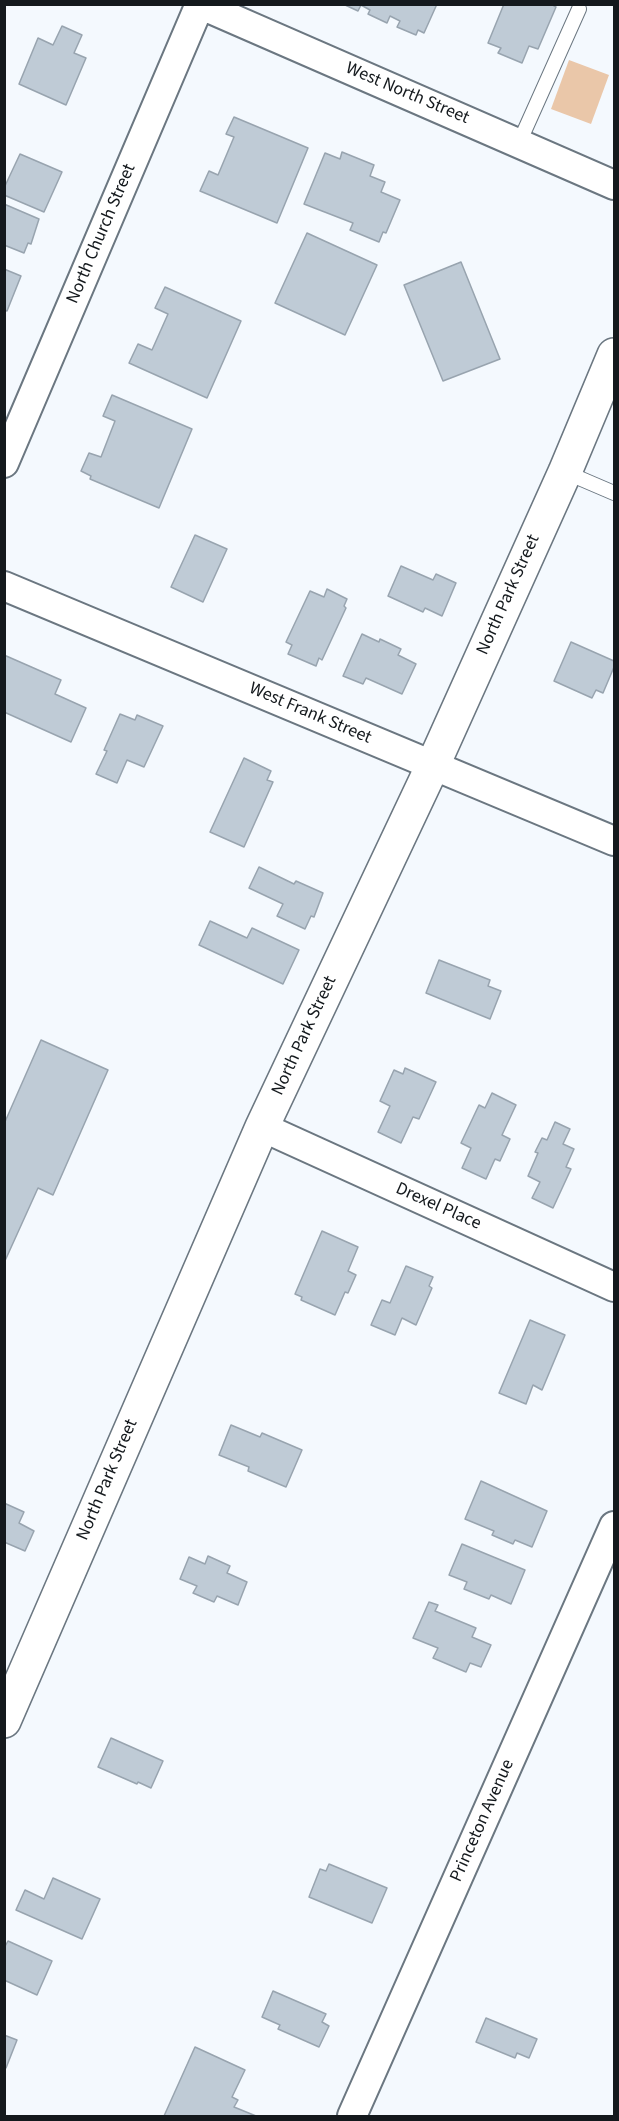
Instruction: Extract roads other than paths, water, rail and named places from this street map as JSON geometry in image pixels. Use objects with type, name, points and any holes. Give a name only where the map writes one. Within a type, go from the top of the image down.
[{"type":"main road","name":"North Park Street","points":[[4,1721],[261,1127],[432,765],[615,356]]},
{"type":"street","name":"West North Street","points":[[200,5],[615,185]]},
{"type":"street","name":"North Church Street","points":[[4,463],[200,5]]},
{"type":"street","name":"West Frank Street","points":[[4,586],[615,842]]},
{"type":"street","name":"Drexel Place","points":[[261,1127],[615,1287]]},
{"type":"street","name":"Princeton Avenue","points":[[352,2116],[615,1526]]},
{"type":"lane","points":[[519,143],[579,9]]},
{"type":"lane","points":[[565,472],[615,493]]}]
